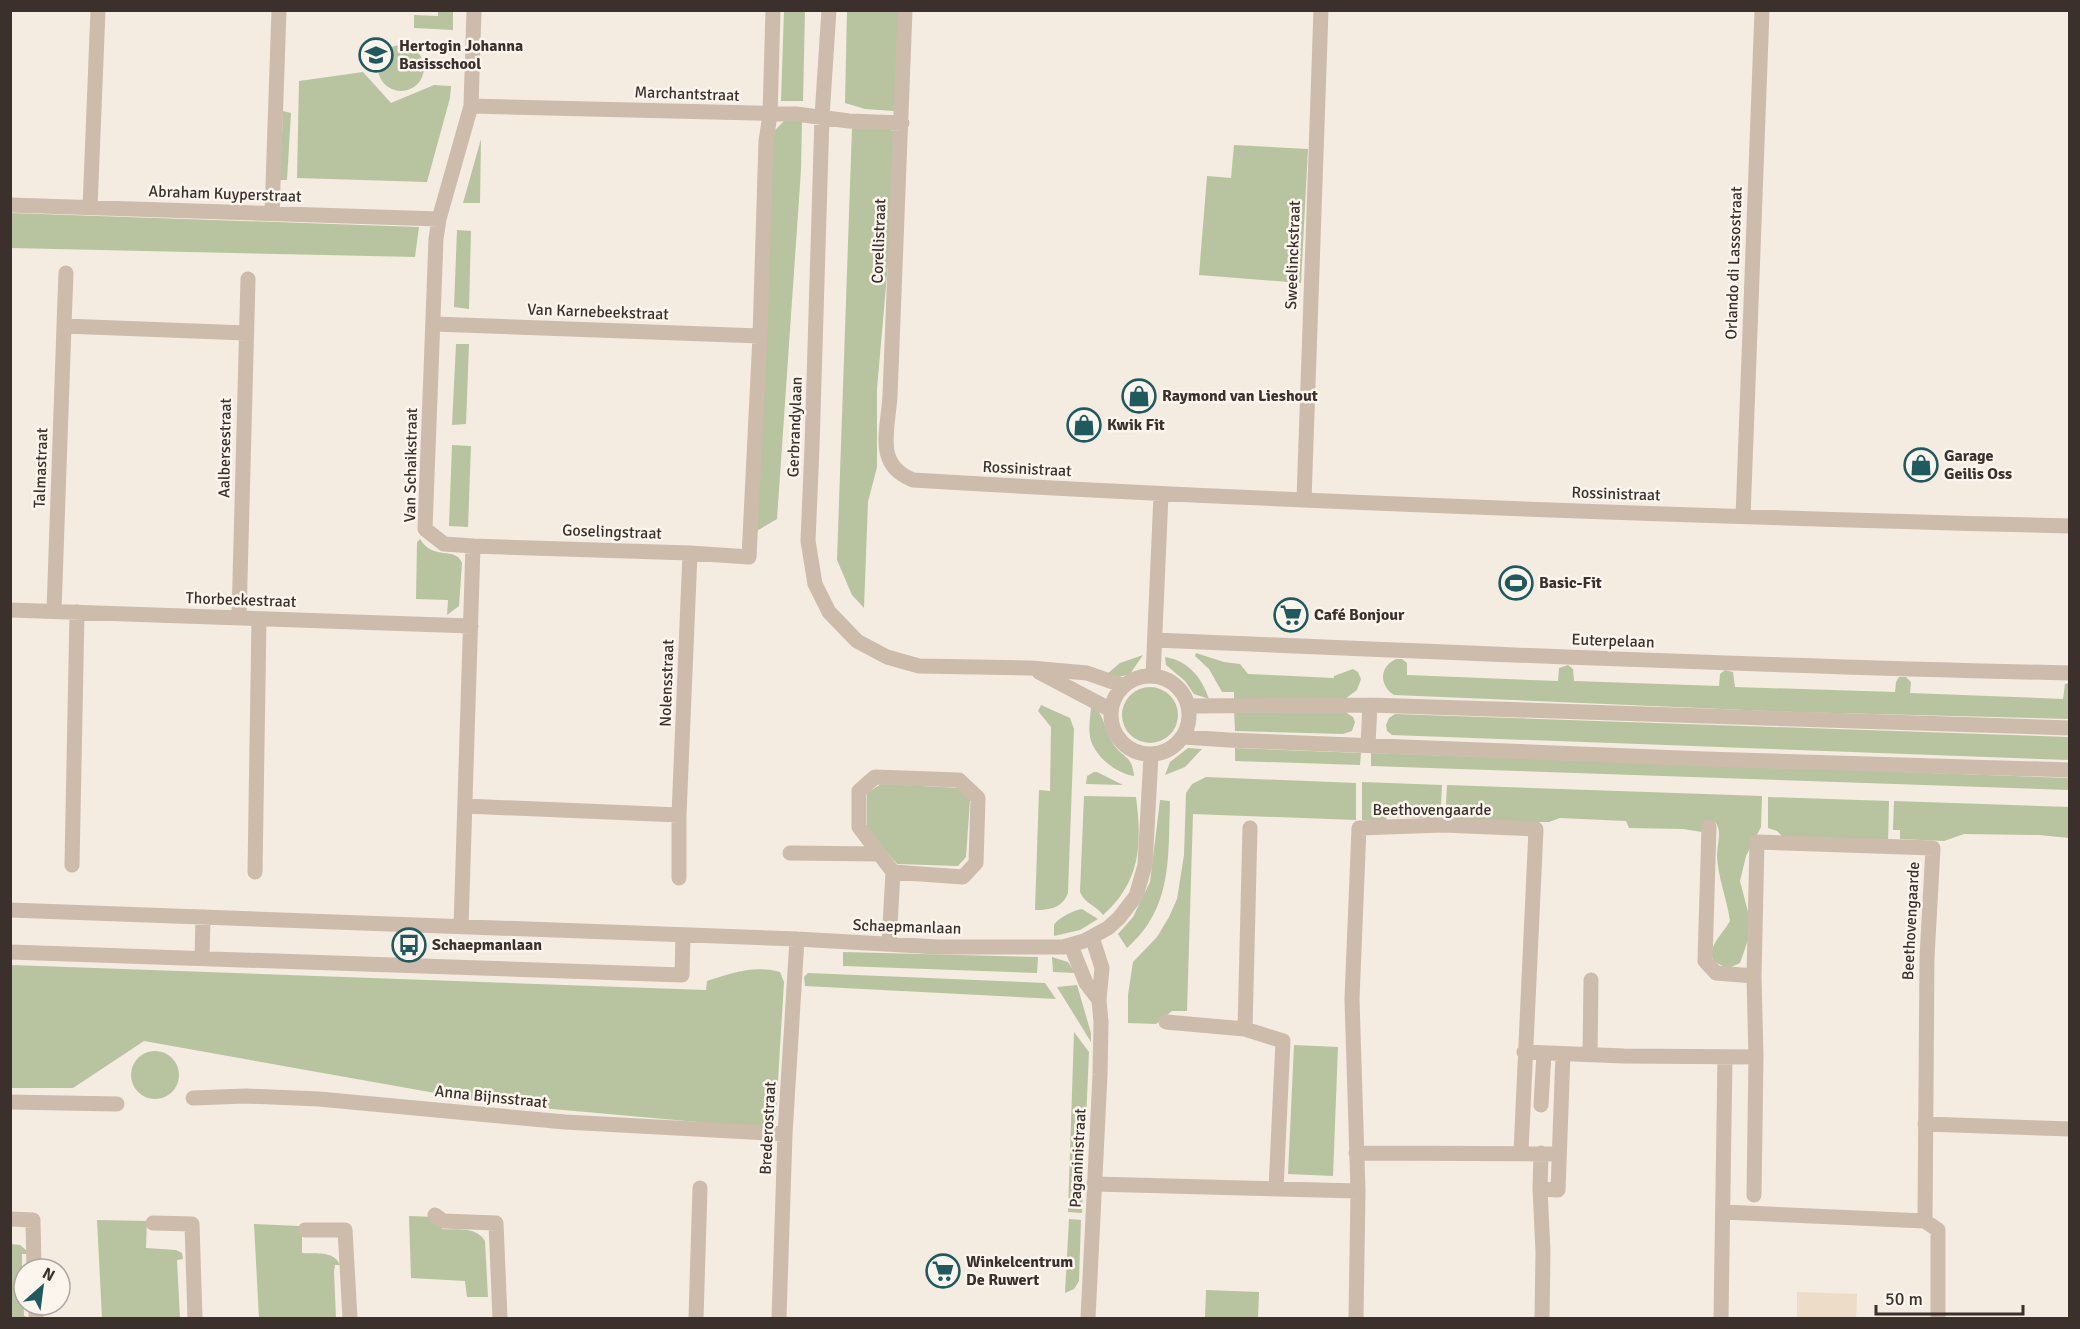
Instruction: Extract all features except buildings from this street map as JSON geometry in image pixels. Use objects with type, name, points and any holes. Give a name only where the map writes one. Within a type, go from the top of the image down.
[{"type":"street","points":[[90,208],[98,10]]},
{"type":"street","points":[[272,214],[279,10]]},
{"type":"street","name":"Van Schaikstraat","points":[[473,546],[444,544],[425,529],[436,239],[439,219],[471,106],[474,10]]},
{"type":"street","points":[[760,336],[773,10]]},
{"type":"street","name":"Corellistraat","points":[[894,470],[886,450],[891,384],[905,10]]},
{"type":"street","name":"Sweelinckstraat","points":[[1304,500],[1321,10]]},
{"type":"street","name":"Orlando di Lassostraat","points":[[1743,517],[1762,10]]},
{"type":"street","name":"Gerbrandylaan","points":[[827,13],[808,541],[815,584],[829,612],[857,640],[887,657],[918,666],[1031,668],[1087,673],[1124,686]]},
{"type":"street","name":"Marchantstraat","points":[[471,106],[822,116],[849,121],[902,123]]},
{"type":"street","name":"Abraham Kuyperstraat","points":[[10,206],[439,219]]},
{"type":"street","name":"Talmastraat","points":[[54,611],[66,273]]},
{"type":"street","name":"Aalbersestraat","points":[[239,618],[248,279]]},
{"type":"street","name":"Van Karnebeekstraat","points":[[434,324],[760,336]]},
{"type":"street","points":[[64,326],[246,333]]},
{"type":"street","name":"Goselingstraat","points":[[473,546],[749,556],[760,336]]},
{"type":"street","name":"Rossinistraat","points":[[894,470],[913,480],[1161,495],[1743,517],[2070,526]]},
{"type":"street","points":[[1153,676],[1161,495]]},
{"type":"street","points":[[461,927],[473,546]]},
{"type":"street","name":"Nolensstraat","points":[[679,878],[679,815],[690,553]]},
{"type":"street","name":"Thorbeckestraat","points":[[10,610],[471,626]]},
{"type":"street","points":[[72,865],[77,612]]},
{"type":"street","points":[[255,872],[259,618]]},
{"type":"street","name":"Euterpelaan","points":[[1155,640],[1381,651],[2070,673]]},
{"type":"street","name":"Gerbrandylaan","points":[[1031,668],[1111,710]]},
{"type":"street","points":[[1153,676],[1165,679],[1184,694],[1188,706],[1188,727],[1170,750],[1151,755],[1129,748],[1121,741],[1114,732],[1111,710],[1115,697],[1124,686],[1142,677],[1153,676]]},
{"type":"street","points":[[1188,706],[1370,705],[2070,728]]},
{"type":"street","points":[[1368,745],[1370,705]]},
{"type":"street","points":[[1183,736],[1705,759],[2070,770]]},
{"type":"street","points":[[1092,938],[1119,918],[1136,896],[1146,865],[1151,755]]},
{"type":"street","points":[[889,944],[893,872],[859,827],[860,791],[875,777],[959,780],[978,798],[975,863],[963,877],[893,872]]},
{"type":"street","points":[[465,806],[679,815]]},
{"type":"street","name":"Beethovengaarde","points":[[1356,1318],[1358,1191],[1352,999],[1359,828],[1443,825],[1536,829],[1521,1152]]},
{"type":"street","points":[[1709,827],[1705,961],[1716,974],[1754,975]]},
{"type":"street","points":[[1245,1029],[1250,828]]},
{"type":"street","name":"Beethovengaarde","points":[[1754,1195],[1756,1057],[1754,975],[1757,842],[1933,848],[1927,957],[1925,1221],[1938,1230],[1938,1318]]},
{"type":"street","points":[[790,853],[878,854]]},
{"type":"street","name":"Schaepmanlaan","points":[[10,910],[1048,949],[1071,946],[1092,938]]},
{"type":"street","points":[[202,958],[203,917]]},
{"type":"street","points":[[10,952],[682,975],[683,935]]},
{"type":"street","name":"Paganinistraat","points":[[1088,1318],[1100,1075],[1099,1000],[1102,968],[1092,938]]},
{"type":"street","name":"Brederostraat","points":[[779,1318],[785,1134],[797,939]]},
{"type":"street","name":"Paganinistraat","points":[[1071,946],[1086,983],[1099,1000]]},
{"type":"street","points":[[1590,1054],[1591,980]]},
{"type":"street","points":[[1166,1022],[1245,1029],[1283,1041],[1276,1189]]},
{"type":"street","points":[[1524,1052],[1756,1057]]},
{"type":"street","points":[[1541,1104],[1544,1053]]},
{"type":"street","points":[[1540,1189],[1558,1190],[1563,1054]]},
{"type":"street","points":[[1721,1318],[1725,1058]]},
{"type":"street","name":"Anna Bijnsstraat","points":[[193,1098],[246,1096],[319,1099],[565,1122],[785,1134]]},
{"type":"street","points":[[10,1102],[117,1104]]},
{"type":"street","points":[[1925,1124],[2070,1129]]},
{"type":"street","points":[[1356,1153],[1521,1152],[1559,1154]]},
{"type":"street","points":[[1541,1153],[1542,1318]]},
{"type":"street","points":[[1094,1184],[1358,1191]]},
{"type":"street","points":[[696,1318],[700,1188]]},
{"type":"street","points":[[1723,1212],[1925,1221]]},
{"type":"street","points":[[435,1215],[443,1221],[496,1223],[500,1318]]},
{"type":"street","points":[[10,1219],[33,1220],[34,1257]]},
{"type":"street","points":[[153,1223],[192,1224],[195,1318]]},
{"type":"street","points":[[305,1230],[345,1230],[350,1318]]},
{"type":"green space","points":[[438,11],[453,11],[453,30],[414,28],[414,15],[438,16]]},
{"type":"green space","points":[[784,11],[805,11],[803,101],[781,101]]},
{"type":"green space","points":[[847,11],[905,11],[894,111],[865,109],[845,103]]},
{"type":"green space","points":[[406,45],[418,51],[423,59],[423,77],[418,85],[410,90],[396,91],[388,88],[381,81],[378,63],[381,55],[388,48]]},
{"type":"green space","points":[[363,72],[391,103],[434,85],[451,86],[450,98],[427,182],[297,178],[299,81]]},
{"type":"green space","points":[[283,111],[291,113],[287,180],[280,180]]},
{"type":"green space","points":[[802,119],[801,170],[777,519],[755,532],[772,133],[784,121]]},
{"type":"green space","points":[[865,125],[895,131],[899,138],[877,389],[877,467],[868,502],[864,608],[852,595],[837,560],[852,128]]},
{"type":"green space","points":[[481,139],[480,203],[463,203]]},
{"type":"green space","points":[[1234,145],[1308,149],[1301,283],[1199,275],[1207,176],[1231,178]]},
{"type":"green space","points":[[11,213],[419,227],[415,257],[11,248]]},
{"type":"green space","points":[[457,230],[471,231],[469,309],[454,307]]},
{"type":"green space","points":[[456,344],[469,344],[466,424],[452,425]]},
{"type":"green space","points":[[452,445],[471,446],[468,527],[449,526]]},
{"type":"green space","points":[[420,539],[431,550],[455,555],[462,563],[459,606],[447,615],[448,600],[416,599],[417,542]]},
{"type":"green space","points":[[1196,653],[1224,662],[1240,664],[1248,674],[1334,678],[1334,676],[1353,669],[1358,672],[1361,679],[1357,690],[1345,699],[1234,699],[1234,692],[1222,692],[1209,669],[1195,656]]},
{"type":"green space","points":[[1143,655],[1130,674],[1119,677],[1107,674],[1120,663]]},
{"type":"green space","points":[[1165,657],[1188,667],[1203,684],[1209,699],[1194,694],[1185,681],[1166,665]]},
{"type":"green space","points":[[1396,659],[1402,659],[1407,663],[1407,675],[1558,681],[1559,668],[1568,665],[1573,669],[1574,681],[1719,686],[1720,674],[1725,670],[1733,672],[1735,687],[1895,692],[1899,677],[1906,677],[1911,682],[1910,693],[2063,699],[2065,684],[2069,683],[2069,719],[1793,712],[1394,695],[1386,686],[1383,676],[1386,667]]},
{"type":"green space","points":[[1145,687],[1155,687],[1170,695],[1176,704],[1178,715],[1176,726],[1170,735],[1155,743],[1145,743],[1134,738],[1127,731],[1122,720],[1122,710],[1127,699],[1134,692]]},
{"type":"green space","points":[[1041,705],[1070,718],[1074,729],[1068,893],[1059,905],[1035,910],[1039,790],[1050,791],[1051,727],[1038,711]]},
{"type":"green space","points":[[1091,708],[1098,710],[1111,741],[1131,764],[1134,776],[1121,772],[1108,764],[1094,747],[1090,733]]},
{"type":"green space","points":[[1234,710],[1345,712],[1353,717],[1355,722],[1352,731],[1343,734],[1235,731]]},
{"type":"green space","points":[[1395,714],[2069,737],[2069,760],[1392,735],[1387,731],[1386,725],[1389,718]]},
{"type":"green space","points":[[1188,748],[1202,749],[1185,767],[1165,775],[1170,762]]},
{"type":"green space","points":[[1235,748],[1361,753],[1360,765],[1235,761]]},
{"type":"green space","points":[[1371,753],[2069,778],[2069,790],[1371,766]]},
{"type":"green space","points":[[1094,772],[1123,785],[1086,784],[1087,776]]},
{"type":"green space","points":[[1206,777],[1356,783],[1356,820],[1193,814],[1187,1011],[1172,1011],[1156,1024],[1128,1023],[1128,995],[1133,962],[1157,937],[1177,899],[1184,855],[1186,793],[1192,784]]},
{"type":"green space","points":[[1362,782],[1442,785],[1440,823],[1427,818],[1387,817],[1386,821],[1362,820]]},
{"type":"green space","points":[[881,784],[961,788],[970,800],[966,857],[958,866],[897,864],[867,828],[867,793]]},
{"type":"green space","points":[[1447,785],[1762,796],[1761,827],[1746,856],[1740,881],[1748,912],[1748,940],[1740,963],[1729,968],[1713,959],[1713,947],[1730,921],[1717,856],[1719,830],[1713,821],[1702,832],[1683,829],[1629,828],[1626,821],[1560,818],[1549,822],[1445,823]]},
{"type":"green space","points":[[1084,796],[1136,797],[1139,830],[1136,861],[1125,889],[1103,915],[1080,892]]},
{"type":"green space","points":[[1768,797],[1889,801],[1888,844],[1782,836],[1777,831],[1768,828]]},
{"type":"green space","points":[[1160,800],[1170,801],[1168,862],[1165,880],[1153,916],[1127,948],[1118,934],[1133,917],[1150,882]]},
{"type":"green space","points":[[1894,801],[2069,807],[2069,838],[2039,835],[1964,834],[1944,841],[1900,839],[1900,830],[1893,830]]},
{"type":"green space","points":[[1082,909],[1098,919],[1080,930],[1054,936],[1056,922]]},
{"type":"green space","points":[[843,952],[1038,957],[1037,973],[843,966]]},
{"type":"green space","points":[[1052,957],[1068,962],[1075,973],[1053,972]]},
{"type":"green space","points":[[11,965],[706,990],[707,981],[734,973],[761,969],[780,972],[784,982],[775,1129],[497,1104],[144,1041],[73,1088],[11,1088]]},
{"type":"green space","points":[[808,973],[1045,983],[1056,999],[805,986],[804,977]]},
{"type":"green space","points":[[1077,985],[1091,1033],[1091,1042],[1057,987]]},
{"type":"green space","points":[[1074,1032],[1089,1052],[1082,1213],[1068,1212]]},
{"type":"green space","points":[[1294,1045],[1338,1047],[1333,1176],[1288,1174]]},
{"type":"green space","points":[[150,1051],[160,1051],[172,1058],[179,1070],[179,1080],[172,1092],[160,1099],[150,1099],[135,1088],[131,1080],[131,1070],[142,1055]]},
{"type":"green space","points":[[409,1216],[435,1217],[442,1229],[466,1230],[481,1236],[485,1241],[488,1297],[467,1297],[465,1281],[411,1278]]},
{"type":"green space","points":[[1069,1219],[1081,1220],[1079,1281],[1074,1289],[1065,1293]]},
{"type":"green space","points":[[97,1220],[147,1221],[146,1248],[176,1250],[182,1253],[183,1259],[177,1260],[180,1318],[102,1318]]},
{"type":"green space","points":[[254,1224],[300,1226],[302,1253],[329,1255],[337,1260],[340,1265],[335,1265],[334,1272],[336,1318],[259,1318]]},
{"type":"green space","points":[[11,1244],[20,1245],[27,1251],[27,1254],[22,1254],[22,1257],[12,1257],[12,1317],[31,1318],[11,1318]]},
{"type":"green space","points":[[1206,1290],[1259,1292],[1258,1318],[1205,1318]]},
{"type":"shaded area","points":[[1797,1292],[1857,1294],[1856,1318],[1797,1318]]},
{"type":"place","name":"Hertogin Johanna Basisschool","points":[[376,55]]},
{"type":"place","name":"Raymond van Lieshout","points":[[1139,396]]},
{"type":"place","name":"Kwik Fit","points":[[1084,425]]},
{"type":"place","name":"Garage Geilis Oss","points":[[1921,465]]},
{"type":"place","name":"Basic-Fit","points":[[1516,583]]},
{"type":"place","name":"Café Bonjour","points":[[1291,615]]},
{"type":"place","name":"Schaepmanlaan","points":[[409,945]]},
{"type":"place","name":"Winkelcentrum De Ruwert","points":[[943,1271]]}]
